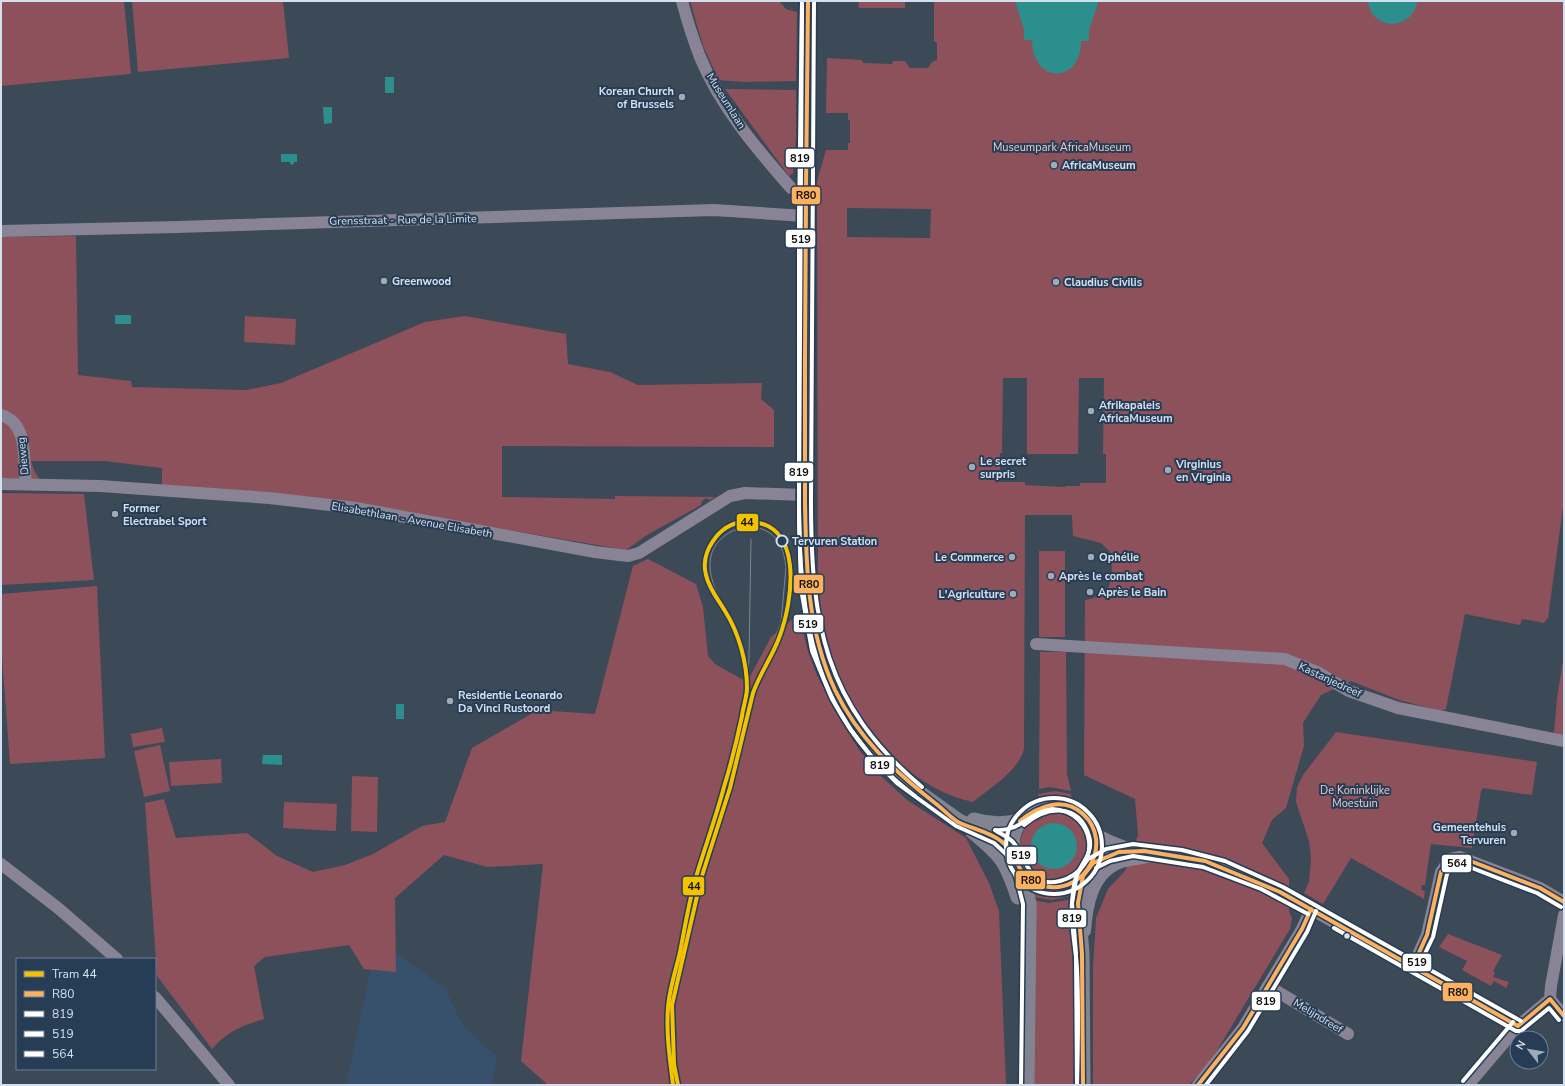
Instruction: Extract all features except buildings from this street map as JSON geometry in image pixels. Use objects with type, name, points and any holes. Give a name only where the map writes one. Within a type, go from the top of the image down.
[{"type":"main road","points":[[808,1],[805,216],[806,495],[807,588],[814,631],[827,672],[837,696],[866,740],[902,780],[959,822],[1000,855],[1009,871],[1018,897],[1028,954]]},
{"type":"main road","points":[[931,801],[969,818],[988,824],[1008,824],[1020,820],[1034,808],[1044,804],[1064,804],[1082,814],[1094,833],[1096,853],[1092,863],[1083,876],[1073,883],[1062,887],[1051,888],[1029,880],[1021,872]]},
{"type":"main road","points":[[1011,850],[1013,835],[1020,820]]},
{"type":"main road","points":[[959,822],[991,834],[1006,844],[1011,850],[1021,872],[1029,903],[1027,1085]]},
{"type":"main road","points":[[1083,876],[1078,903],[1082,954],[1084,1085]]},
{"type":"street","name":"Museumlaan","points":[[682,1],[700,57],[714,86],[732,114],[791,188]]},
{"type":"street","name":"Grensstraat - Rue de la Limite","points":[[1,231],[714,210],[805,216]]},
{"type":"street","name":"Dieweg","points":[[1,415],[14,421],[21,434],[26,484]]},
{"type":"street","name":"Elisabethlaan - Avenue Elisabeth","points":[[1,484],[100,486],[269,498],[326,504],[356,508],[595,552],[628,556],[648,548],[730,496],[745,493],[806,495]]},
{"type":"street","name":"Kastanjedreef","points":[[1036,644],[1285,659],[1317,672],[1349,691],[1398,708],[1549,740],[1564,741]]},
{"type":"street","points":[[1094,833],[1133,850],[1205,861],[1264,884],[1518,1026]]},
{"type":"street","points":[[1092,863],[1108,855],[1133,850]]},
{"type":"street","points":[[1082,954],[1090,898],[1099,879],[1119,863],[1147,858],[1157,854]]},
{"type":"street","points":[[1413,966],[1427,934],[1441,872],[1447,861],[1453,858],[1464,858],[1525,882],[1552,894],[1564,902]]},
{"type":"street","points":[[1,864],[53,903],[116,958]]},
{"type":"street","points":[[1198,1085],[1229,1047],[1302,929],[1311,909]]},
{"type":"street","points":[[1564,915],[1550,986],[1550,999],[1564,1016]]},
{"type":"street","name":"Melijndreef","points":[[1268,986],[1348,1034]]},
{"type":"street","points":[[156,998],[229,1085]]},
{"type":"street","points":[[1468,1085],[1518,1026],[1550,999]]},
{"type":"shaded area","points":[[1015,1],[1099,1],[1089,30],[1089,41],[1081,41],[1079,55],[1073,65],[1066,71],[1057,74],[1048,71],[1040,65],[1034,55],[1032,40],[1024,40],[1024,30]]},
{"type":"shaded area","points":[[1368,1],[1417,1],[1417,3],[1413,12],[1407,19],[1400,23],[1391,24],[1376,18],[1371,11]]},
{"type":"shaded area","points":[[385,77],[394,77],[394,93],[385,93]]},
{"type":"shaded area","points":[[323,107],[332,107],[332,123],[324,124]]},
{"type":"shaded area","points":[[281,154],[297,154],[297,162],[294,162],[294,164],[291,165],[290,162],[281,162]]},
{"type":"shaded area","points":[[115,315],[131,315],[131,324],[115,324]]},
{"type":"shaded area","points":[[396,704],[404,704],[404,719],[396,719]]},
{"type":"shaded area","points":[[263,755],[282,755],[282,765],[262,764]]},
{"type":"shaded area","points":[[1054,823],[1067,827],[1073,833],[1077,846],[1073,859],[1067,865],[1054,869],[1041,865],[1035,859],[1031,846],[1035,833],[1041,827]]},
{"type":"shaded area","points":[[377,939],[445,988],[462,1024],[497,1057],[491,1085],[346,1085]]},
{"type":"green space","points":[[1,1],[124,1],[131,74],[1,86]]},
{"type":"green space","points":[[132,1],[283,1],[289,58],[138,72]]},
{"type":"green space","points":[[690,1],[779,1],[786,9],[797,12],[796,81],[743,82],[719,80],[703,46]]},
{"type":"green space","points":[[858,1],[905,1],[905,8],[859,8]]},
{"type":"green space","name":"Museumpark AfricaMuseum","points":[[934,1],[1564,1],[1564,500],[1548,618],[1544,623],[1522,619],[1520,625],[1465,614],[1446,709],[1441,711],[1399,700],[1351,681],[1321,695],[1303,723],[1304,746],[1286,808],[1272,820],[1262,843],[1289,879],[1289,911],[1292,918],[1290,929],[1209,1064],[1189,1085],[1093,1085],[1093,968],[1096,918],[1108,889],[1127,867],[1138,835],[1135,799],[1084,775],[1085,600],[1095,598],[1102,594],[1110,584],[1112,569],[1110,552],[1101,543],[1073,536],[1072,515],[1025,515],[1024,749],[1021,757],[1010,772],[973,802],[950,795],[928,784],[908,770],[872,733],[857,713],[845,691],[835,670],[824,635],[818,574],[817,181],[826,150],[848,150],[848,143],[850,143],[850,120],[848,120],[848,113],[826,113],[827,58],[862,60],[863,63],[892,64],[893,61],[905,61],[910,68],[928,68],[932,62],[937,60],[937,43],[934,41]],"holes":[[[847,208],[931,209],[930,238],[847,237]],[[1003,378],[1027,378],[1027,454],[1078,454],[1079,378],[1104,378],[1103,454],[1106,454],[1106,483],[1080,483],[1080,486],[1065,487],[1025,485],[1025,482],[1000,482]]]},
{"type":"green space","points":[[725,89],[796,90],[796,139],[793,173],[789,176]]},
{"type":"green space","points":[[76,236],[78,375],[131,381],[132,387],[246,390],[281,383],[425,322],[465,316],[566,334],[568,364],[610,372],[638,385],[762,383],[761,399],[774,410],[774,447],[502,446],[502,497],[615,499],[615,496],[716,497],[709,500],[706,498],[702,501],[701,505],[647,535],[626,550],[520,532],[250,491],[162,486],[162,468],[104,461],[31,461],[39,479],[1,478],[1,237]]},
{"type":"green space","points":[[245,316],[296,319],[295,345],[244,342]]},
{"type":"green space","points":[[1,493],[84,494],[94,580],[1,585]]},
{"type":"green space","points":[[1039,551],[1065,551],[1065,637],[1039,637]]},
{"type":"green space","points":[[648,559],[696,584],[703,607],[708,656],[715,664],[747,682],[771,637],[799,614],[807,648],[816,673],[833,708],[859,750],[883,778],[907,800],[966,838],[989,883],[999,911],[1006,1085],[548,1085],[521,1061],[543,864],[487,867],[444,855],[395,898],[396,972],[364,969],[349,945],[265,957],[254,966],[264,1019],[248,1024],[229,1033],[212,1049],[157,976],[145,803],[164,799],[176,838],[247,833],[277,856],[313,872],[345,865],[373,854],[422,826],[445,822],[472,748],[538,710],[595,714],[633,566]]},
{"type":"green space","points":[[97,586],[105,758],[10,764],[1,644],[1,594]]},
{"type":"green space","points":[[1040,652],[1066,652],[1067,774],[1071,791],[1050,787],[1039,789]]},
{"type":"green space","points":[[1564,654],[1564,735],[1554,733],[1557,698]]},
{"type":"green space","points":[[162,728],[165,742],[133,747],[131,734]]},
{"type":"green space","name":"De Koninklijke Moestuin","points":[[1336,732],[1537,762],[1532,795],[1483,788],[1481,791],[1472,848],[1431,844],[1425,885],[1422,885],[1421,890],[1425,891],[1424,899],[1351,858],[1323,904],[1304,893],[1309,882],[1311,858],[1309,841],[1296,802],[1297,787],[1303,775]]},
{"type":"green space","points":[[160,745],[170,791],[144,797],[134,751]]},
{"type":"green space","points":[[221,759],[222,783],[171,786],[169,762]]},
{"type":"green space","points":[[352,776],[378,777],[377,832],[351,831]]},
{"type":"green space","points":[[1055,791],[1071,794],[1073,802],[1051,798],[1039,800],[1038,794]]},
{"type":"green space","points":[[284,802],[337,804],[336,831],[283,828]]},
{"type":"green space","points":[[1055,811],[1065,814],[1073,818],[1086,831],[1089,839],[1087,858],[1079,870],[1068,877],[1058,880],[1043,879],[1031,872],[1023,862],[1020,850],[1021,837],[1027,825],[1039,816]],"holes":[[[1060,824],[1066,827],[1074,835],[1076,840],[1075,851],[1070,862],[1032,851],[1032,839]]]},
{"type":"green space","points":[[1033,889],[1055,893],[1075,890],[1074,895],[1052,900],[1033,897]]},
{"type":"green space","points":[[1074,899],[1075,1085],[1034,1085],[1033,900],[1049,903]]},
{"type":"green space","points":[[1448,934],[1502,955],[1493,971],[1495,973],[1493,977],[1509,982],[1506,988],[1494,981],[1491,986],[1462,970],[1467,961],[1439,947]]},
{"type":"tram line","name":"44","points":[[673,1085],[668,1027],[670,994],[689,905],[699,866],[718,810],[729,770],[747,691],[746,669],[738,638],[730,620],[707,580],[705,566],[706,557],[713,541],[726,528],[743,522],[763,524],[777,533],[786,547],[790,565],[788,604],[779,638],[753,693],[730,788],[701,879],[672,1005],[674,1064],[678,1085]]},
{"type":"tram line","points":[[727,613],[711,577],[710,564],[712,552],[726,535],[747,527],[759,528],[769,533],[778,541],[784,554],[786,567],[781,622],[766,663]]},
{"type":"tram line","points":[[747,690],[751,539]]},
{"type":"transit line","name":"819","points":[[802,1],[799,216],[799,516],[801,589],[812,651],[832,699],[851,730],[874,760],[898,784],[956,826],[994,843],[1007,855]]},
{"type":"transit line","name":"519","points":[[802,1],[799,499],[803,585],[809,625],[818,664],[833,700],[853,734],[880,766],[915,796]]},
{"type":"transit line","name":"R80","points":[[808,1],[805,501],[806,550],[813,621],[826,667],[835,690],[844,707],[866,738],[905,779],[958,822],[991,835],[1001,841],[1012,853],[1022,872],[1027,878],[1034,882],[1044,886],[1058,887],[1071,883],[1082,875],[1090,865],[1095,852],[1096,839],[1092,826],[1083,814],[1067,805],[1059,804],[1043,807],[1020,821]]},
{"type":"transit line","name":"519","points":[[814,1],[811,499],[814,584],[820,622],[829,658],[843,692],[863,724],[889,756],[922,787]]},
{"type":"transit line","name":"819","points":[[1054,798],[1072,802],[1081,806],[1088,812],[1094,819],[1098,828],[1102,846],[1098,864],[1094,873],[1088,880],[1081,886],[1072,890],[1054,894],[1036,890],[1027,886],[1020,880],[1014,873],[1010,864],[1006,846],[1010,828],[1014,819],[1020,812],[1027,806],[1036,802],[1054,798]]},
{"type":"transit line","name":"519","points":[[1052,809],[1067,812],[1078,820],[1086,830],[1089,842],[1088,854],[1083,865],[1074,875],[1060,881],[1049,882],[1041,881],[1035,877],[1013,842],[995,830],[1012,828],[1037,814],[1052,809]]},
{"type":"transit line","name":"819","points":[[1024,825],[1042,814],[1052,811],[1061,811],[1078,817],[1089,836],[1089,852],[1075,881],[1072,910],[1072,927],[1078,984],[1077,1085]]},
{"type":"transit line","name":"519","points":[[1090,858],[1106,849],[1133,844],[1182,850],[1225,861],[1283,887],[1521,1021]]},
{"type":"transit line","name":"R80","points":[[1093,863],[1119,852],[1144,851],[1205,861],[1280,892],[1518,1026],[1550,999],[1564,1016]]},
{"type":"transit line","name":"819","points":[[1096,868],[1110,861],[1133,856],[1203,867],[1261,889],[1308,914]]},
{"type":"transit line","name":"R80","points":[[1413,966],[1427,935],[1441,872],[1450,859],[1460,857],[1468,860],[1540,888],[1564,902]]},
{"type":"transit line","name":"519","points":[[1077,1085],[1076,954],[1072,903],[1077,874],[1088,859]]},
{"type":"transit line","name":"R80","points":[[1083,1085],[1082,954],[1078,903],[1083,876],[1093,863]]},
{"type":"transit line","name":"564","points":[[1418,968],[1433,937],[1447,874],[1454,864],[1459,863],[1537,893],[1561,907]]},
{"type":"transit line","name":"819","points":[[1015,873],[1023,904],[1021,1085]]},
{"type":"transit line","name":"R80","points":[[1198,1085],[1243,1028],[1302,929],[1311,909]]},
{"type":"transit line","name":"819","points":[[1206,1085],[1248,1031],[1307,932],[1316,911]]},
{"type":"transit line","name":"564","points":[[1334,928],[1516,1031],[1521,1031],[1549,1008],[1559,1020]]},
{"type":"transit line","name":"519","points":[[1463,1081],[1513,1022]]},
{"type":"place","name":"Korean Church of Brussels","points":[[682,97]]},
{"type":"place","name":"AfricaMuseum","points":[[1054,165]]},
{"type":"place","name":"Greenwood","points":[[384,281]]},
{"type":"place","name":"Claudius Civilis","points":[[1056,282]]},
{"type":"place","name":"Afrikapaleis AfricaMuseum","points":[[1091,411]]},
{"type":"place","name":"Le secret surpris","points":[[972,467]]},
{"type":"place","name":"Virginius en Virginia","points":[[1168,470]]},
{"type":"place","name":"Former Electrabel Sport","points":[[115,514]]},
{"type":"place","name":"Tervuren Station","points":[[782,541]]},
{"type":"place","name":"Le Commerce","points":[[1012,557]]},
{"type":"place","name":"Ophélie","points":[[1091,557]]},
{"type":"place","name":"Après le combat","points":[[1051,576]]},
{"type":"place","name":"Après le Bain","points":[[1090,592]]},
{"type":"place","name":"L'Agriculture","points":[[1013,594]]},
{"type":"place","name":"Residentie Leonardo Da Vinci Rustoord","points":[[450,701]]},
{"type":"place","name":"Gemeentehuis Tervuren","points":[[1514,833]]}]
